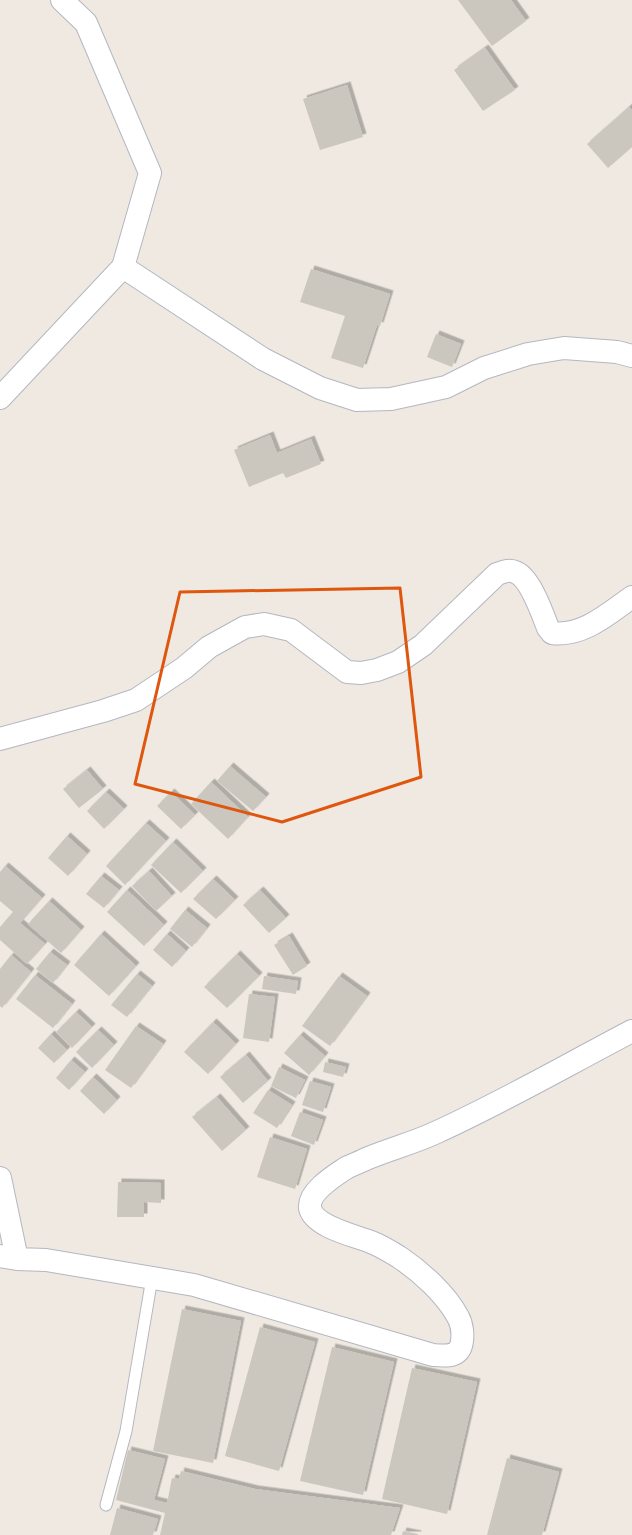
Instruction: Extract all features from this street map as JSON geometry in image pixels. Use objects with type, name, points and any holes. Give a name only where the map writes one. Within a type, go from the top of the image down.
[{"type":"street","points":[[0,398],[123,267],[150,173],[86,23],[62,0]]},
{"type":"street","points":[[123,267],[263,359],[320,388],[357,400],[391,398],[446,387],[484,368],[528,354],[564,348],[617,352],[632,356]]},
{"type":"street","points":[[0,739],[103,711],[136,700],[184,668],[209,647],[245,627],[264,624],[291,630],[347,672],[361,673],[377,670],[398,662],[423,645],[497,574],[508,570],[516,572],[532,590],[548,628],[552,633],[566,634],[592,625],[632,597]]},
{"type":"street","points":[[0,1178],[9,1258],[46,1260],[194,1284],[433,1355],[450,1356],[459,1351],[462,1343],[462,1331],[459,1318],[448,1302],[426,1278],[399,1257],[373,1243],[324,1224],[313,1214],[310,1207],[313,1195],[326,1182],[348,1167],[435,1133],[500,1102],[632,1031]]},
{"type":"lane","points":[[106,1505],[126,1431],[152,1278]]},
{"type":"highlighted area","points":[[400,588],[421,777],[282,822],[135,784],[180,592]]},
{"type":"building","points":[[458,0],[511,0],[526,21],[492,46]]},
{"type":"building","points":[[485,48],[515,90],[483,111],[454,70]]},
{"type":"building","points":[[347,85],[363,137],[320,150],[303,99]]},
{"type":"building","points":[[629,107],[632,110],[632,147],[608,168],[587,144]]},
{"type":"building","points":[[311,269],[390,294],[380,326],[377,325],[363,368],[331,358],[345,316],[300,302]]},
{"type":"building","points":[[436,334],[461,344],[452,367],[427,357]]},
{"type":"building","points":[[270,435],[277,453],[311,439],[321,464],[286,478],[283,473],[249,487],[234,450]]},
{"type":"building","points":[[230,766],[266,797],[253,811],[217,781]]},
{"type":"building","points":[[87,770],[103,789],[79,808],[63,789]]},
{"type":"building","points":[[211,782],[248,817],[228,839],[191,804]]},
{"type":"building","points":[[106,792],[124,809],[104,829],[87,811]]},
{"type":"building","points":[[171,792],[195,815],[181,829],[157,806]]},
{"type":"building","points":[[146,823],[166,841],[125,885],[106,866]]},
{"type":"building","points":[[67,836],[87,854],[68,876],[48,858]]},
{"type":"building","points":[[173,842],[203,871],[181,893],[151,865]]},
{"type":"building","points":[[5,866],[42,898],[20,923],[45,944],[27,964],[0,940],[0,927],[13,912],[0,901],[0,872]]},
{"type":"building","points":[[149,871],[172,896],[156,911],[132,886]]},
{"type":"building","points":[[101,876],[119,890],[104,908],[86,894]]},
{"type":"building","points":[[213,879],[235,900],[216,919],[193,899]]},
{"type":"building","points":[[127,890],[164,925],[144,946],[107,912]]},
{"type":"building","points":[[260,890],[286,918],[269,933],[243,905]]},
{"type":"building","points":[[49,901],[81,930],[61,953],[28,924]]},
{"type":"building","points":[[185,910],[207,928],[192,947],[170,929]]},
{"type":"building","points":[[101,934],[136,966],[109,996],[74,965]]},
{"type":"building","points":[[167,934],[186,951],[172,967],[153,950]]},
{"type":"building","points":[[289,936],[307,966],[293,975],[274,945]]},
{"type":"building","points":[[50,952],[67,965],[53,983],[36,969]]},
{"type":"building","points":[[237,954],[259,976],[227,1008],[204,987]]},
{"type":"building","points":[[11,955],[31,972],[2,1008],[0,1006],[0,969]]},
{"type":"building","points":[[137,974],[152,986],[127,1017],[111,1005]]},
{"type":"building","points":[[35,975],[72,1004],[53,1028],[16,999]]},
{"type":"building","points":[[264,976],[298,981],[296,994],[262,989]]},
{"type":"building","points":[[339,976],[367,996],[330,1046],[302,1026]]},
{"type":"building","points":[[249,994],[275,997],[269,1042],[243,1038]]},
{"type":"building","points":[[76,1012],[92,1027],[72,1048],[56,1032]]},
{"type":"building","points":[[213,1022],[236,1044],[208,1074],[184,1052]]},
{"type":"building","points":[[136,1026],[163,1044],[131,1088],[105,1070]]},
{"type":"building","points":[[98,1030],[114,1045],[92,1068],[76,1052]]},
{"type":"building","points":[[51,1034],[67,1050],[54,1063],[38,1048]]},
{"type":"building","points":[[300,1035],[325,1056],[309,1075],[284,1053]]},
{"type":"building","points":[[246,1055],[268,1081],[243,1103],[220,1077]]},
{"type":"building","points":[[71,1060],[85,1072],[69,1090],[56,1078]]},
{"type":"building","points":[[325,1062],[346,1067],[343,1077],[323,1072]]},
{"type":"building","points":[[279,1067],[305,1080],[296,1098],[271,1086]]},
{"type":"building","points":[[93,1077],[117,1100],[104,1114],[80,1091]]},
{"type":"building","points":[[310,1081],[331,1087],[323,1112],[302,1105]]},
{"type":"building","points":[[268,1090],[292,1105],[277,1128],[253,1113]]},
{"type":"building","points":[[217,1097],[246,1130],[222,1151],[192,1117]]},
{"type":"building","points":[[300,1112],[323,1120],[314,1145],[291,1136]]},
{"type":"building","points":[[270,1137],[307,1149],[295,1189],[257,1177]]},
{"type":"building","points":[[118,1182],[161,1183],[161,1203],[144,1202],[144,1217],[117,1217]]},
{"type":"building","points":[[182,1309],[241,1321],[213,1463],[153,1451]]},
{"type":"building","points":[[260,1327],[315,1342],[279,1471],[225,1456]]},
{"type":"building","points":[[332,1347],[394,1362],[363,1495],[300,1481]]},
{"type":"building","points":[[412,1368],[477,1382],[447,1514],[382,1499]]},
{"type":"building","points":[[128,1450],[165,1459],[154,1500],[167,1503],[172,1478],[179,1479],[181,1471],[255,1489],[400,1508],[391,1535],[160,1535],[165,1513],[116,1500]]},
{"type":"building","points":[[507,1458],[559,1472],[542,1535],[487,1535]]},
{"type":"building","points":[[117,1508],[158,1519],[153,1535],[110,1535]]},
{"type":"building","points":[[403,1531],[418,1534],[418,1535],[402,1535]]}]
